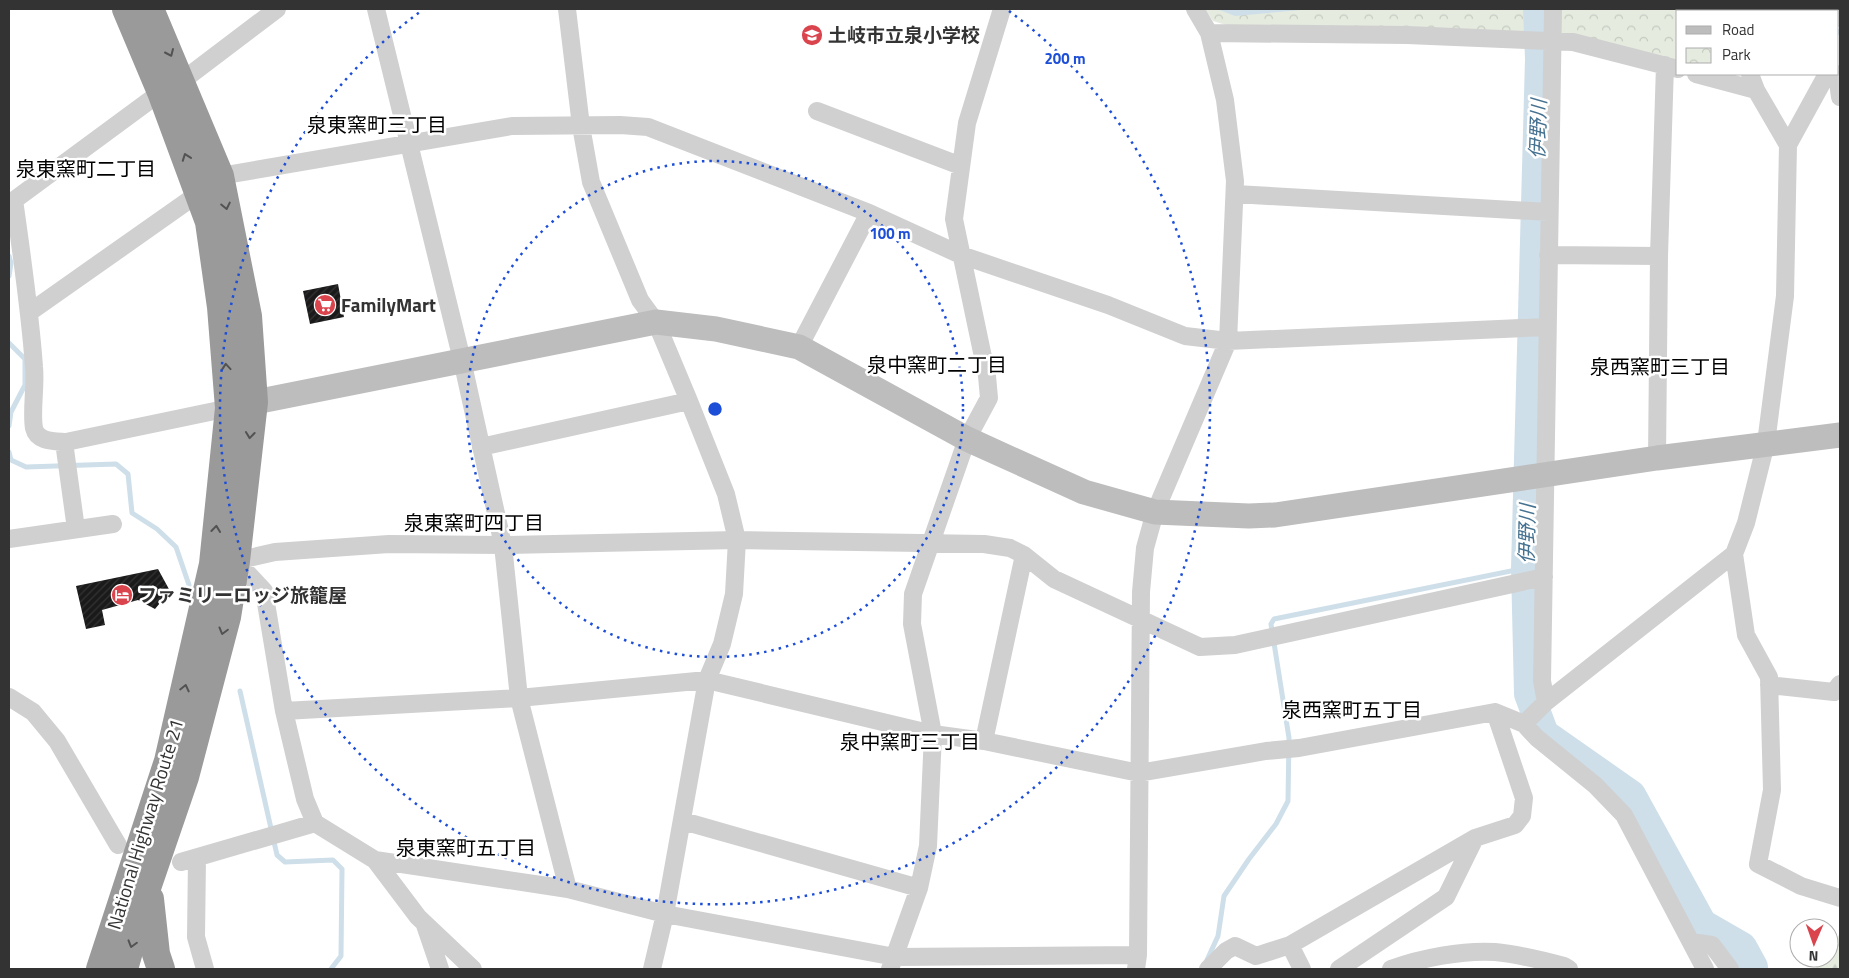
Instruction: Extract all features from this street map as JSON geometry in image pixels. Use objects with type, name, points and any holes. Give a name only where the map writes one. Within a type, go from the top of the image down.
[{"type":"highway","name":"National Highway Route 21","points":[[124,969],[148,885],[185,778],[227,617],[236,561],[241,405],[248,316],[220,176],[204,142],[126,9]]},
{"type":"highway","name":"National Highway Route 21","points":[[100,969],[168,762],[212,564],[241,405],[221,308],[209,222],[199,193],[150,9]]},
{"type":"highway","points":[[148,885],[156,954],[161,969]]},
{"type":"street","points":[[277,9],[11,202],[30,312],[35,378],[34,428],[39,437],[65,448],[241,405],[656,322],[716,329],[799,347],[967,438],[1084,492],[1155,512],[1249,516],[1275,515],[1658,458],[1840,435]]},
{"type":"street","points":[[376,9],[462,360],[503,545],[519,698],[568,889]]},
{"type":"street","points":[[567,9],[581,126],[591,182],[640,300],[656,322],[689,401],[726,494],[737,540],[734,594],[722,644],[707,680],[665,914],[652,969]]},
{"type":"street","points":[[892,963],[919,888],[928,846],[933,734],[912,624],[912,594],[967,438],[988,398],[988,376],[954,219],[967,123],[1002,9]]},
{"type":"street","points":[[375,860],[568,889],[665,914],[892,963],[1136,962],[1141,621],[1145,548],[1155,512],[1228,341],[1235,194],[1226,100],[1209,33],[1195,9]]},
{"type":"street","points":[[1546,702],[1542,681],[1546,476],[1546,327],[1554,41],[1553,9]]},
{"type":"street","points":[[1209,33],[1408,35],[1572,42],[1672,67],[1659,256],[1658,458]]},
{"type":"street","points":[[1703,75],[1753,82],[1788,145]]},
{"type":"street","points":[[1524,724],[1546,702],[1734,554],[1746,524],[1766,443],[1784,296],[1788,145],[1826,75]]},
{"type":"street","points":[[1837,75],[1840,97]]},
{"type":"street","points":[[817,111],[961,166]]},
{"type":"street","points":[[220,176],[512,126],[648,127],[869,213],[961,255],[1108,305],[1185,336],[1228,341],[1514,330],[1546,327]]},
{"type":"street","points":[[30,312],[199,193]]},
{"type":"street","points":[[1235,194],[1549,212]]},
{"type":"street","points":[[799,347],[869,213]]},
{"type":"street","points":[[1548,254],[1659,256]]},
{"type":"street","points":[[481,448],[689,401]]},
{"type":"street","points":[[65,448],[76,529]]},
{"type":"street","points":[[9,539],[113,524]]},
{"type":"street","points":[[236,561],[275,552],[389,544],[503,545],[737,540],[984,544],[1010,548],[1024,555],[1054,579],[1200,647],[1235,645],[1261,640],[1512,583],[1544,578]]},
{"type":"street","points":[[1734,554],[1746,635],[1769,677],[1772,790],[1758,864],[1801,886],[1840,898]]},
{"type":"street","points":[[984,741],[1024,555]]},
{"type":"street","points":[[236,561],[264,591],[284,711],[305,799],[315,823],[375,860],[424,922],[473,969]]},
{"type":"street","points":[[284,711],[519,698],[707,680],[933,734],[984,741],[1139,773],[1266,751],[1299,748],[1495,712],[1524,724],[1537,738],[1594,786],[1624,815],[1705,969]]},
{"type":"street","points":[[1769,685],[1834,692],[1840,684]]},
{"type":"street","points":[[9,697],[33,712],[57,741],[118,845]]},
{"type":"street","points":[[1208,969],[1226,951],[1235,946],[1256,956],[1290,945],[1475,838],[1515,825],[1522,816],[1524,798],[1495,712]]},
{"type":"street","points":[[682,821],[919,888]]},
{"type":"street","points":[[205,969],[196,937],[189,860],[315,823]]},
{"type":"street","points":[[1339,969],[1446,897],[1475,838]]},
{"type":"street","points":[[424,922],[440,969]]},
{"type":"street","points":[[1691,942],[1712,946],[1730,969]]},
{"type":"street","points":[[1290,945],[1302,969]]},
{"type":"street","points":[[1391,969],[1414,961],[1493,952],[1524,956],[1569,969]]},
{"type":"green space","points":[[1205,9],[1720,10],[1676,10],[1676,62],[1569,35],[1236,28],[1213,21]]},
{"type":"green space","points":[[1840,933],[1840,969],[1815,969],[1839,968]]},
{"type":"water","points":[[1217,9],[1312,9],[1235,16]]},
{"type":"building","points":[[338,284],[344,317],[310,324],[303,291]]},
{"type":"building","name":"ファミリーロッジ旅籠屋","points":[[158,569],[170,591],[155,609],[138,600],[102,610],[105,625],[86,629],[76,586]]},
{"type":"waterway","name":"伊野川","points":[[1538,9],[1540,59],[1526,568],[1529,694],[1544,734],[1631,795],[1702,924],[1742,947],[1753,967]]},
{"type":"waterway","points":[[9,256],[11,263],[9,276]]},
{"type":"waterway","points":[[9,343],[25,359],[25,385],[11,412],[9,426]]},
{"type":"waterway","points":[[9,452],[11,460],[26,467],[116,464],[128,474],[132,513],[157,529],[176,547],[189,585]]},
{"type":"waterway","points":[[1207,960],[1218,936],[1224,896],[1276,824],[1288,801],[1289,738],[1271,624],[1274,619],[1526,568]]},
{"type":"waterway","points":[[240,691],[277,855],[285,862],[333,860],[342,869],[341,956],[331,969]]},
{"type":"place","name":"土岐市立泉小学校","points":[[812,35]]},
{"type":"place","name":"FamilyMart","points":[[325,305]]},
{"type":"place","name":"ファミリーロッジ旅籠屋","points":[[122,595]]},
{"type":"district","name":"泉東窯町三丁目","points":[[377,125]]},
{"type":"district","name":"泉東窯町二丁目","points":[[86,169]]},
{"type":"district","name":"泉中窯町二丁目","points":[[937,365]]},
{"type":"district","name":"泉西窯町三丁目","points":[[1660,367]]},
{"type":"district","name":"泉東窯町四丁目","points":[[474,523]]},
{"type":"district","name":"泉西窯町五丁目","points":[[1352,710]]},
{"type":"district","name":"泉中窯町三丁目","points":[[910,742]]},
{"type":"district","name":"泉東窯町五丁目","points":[[466,848]]}]
